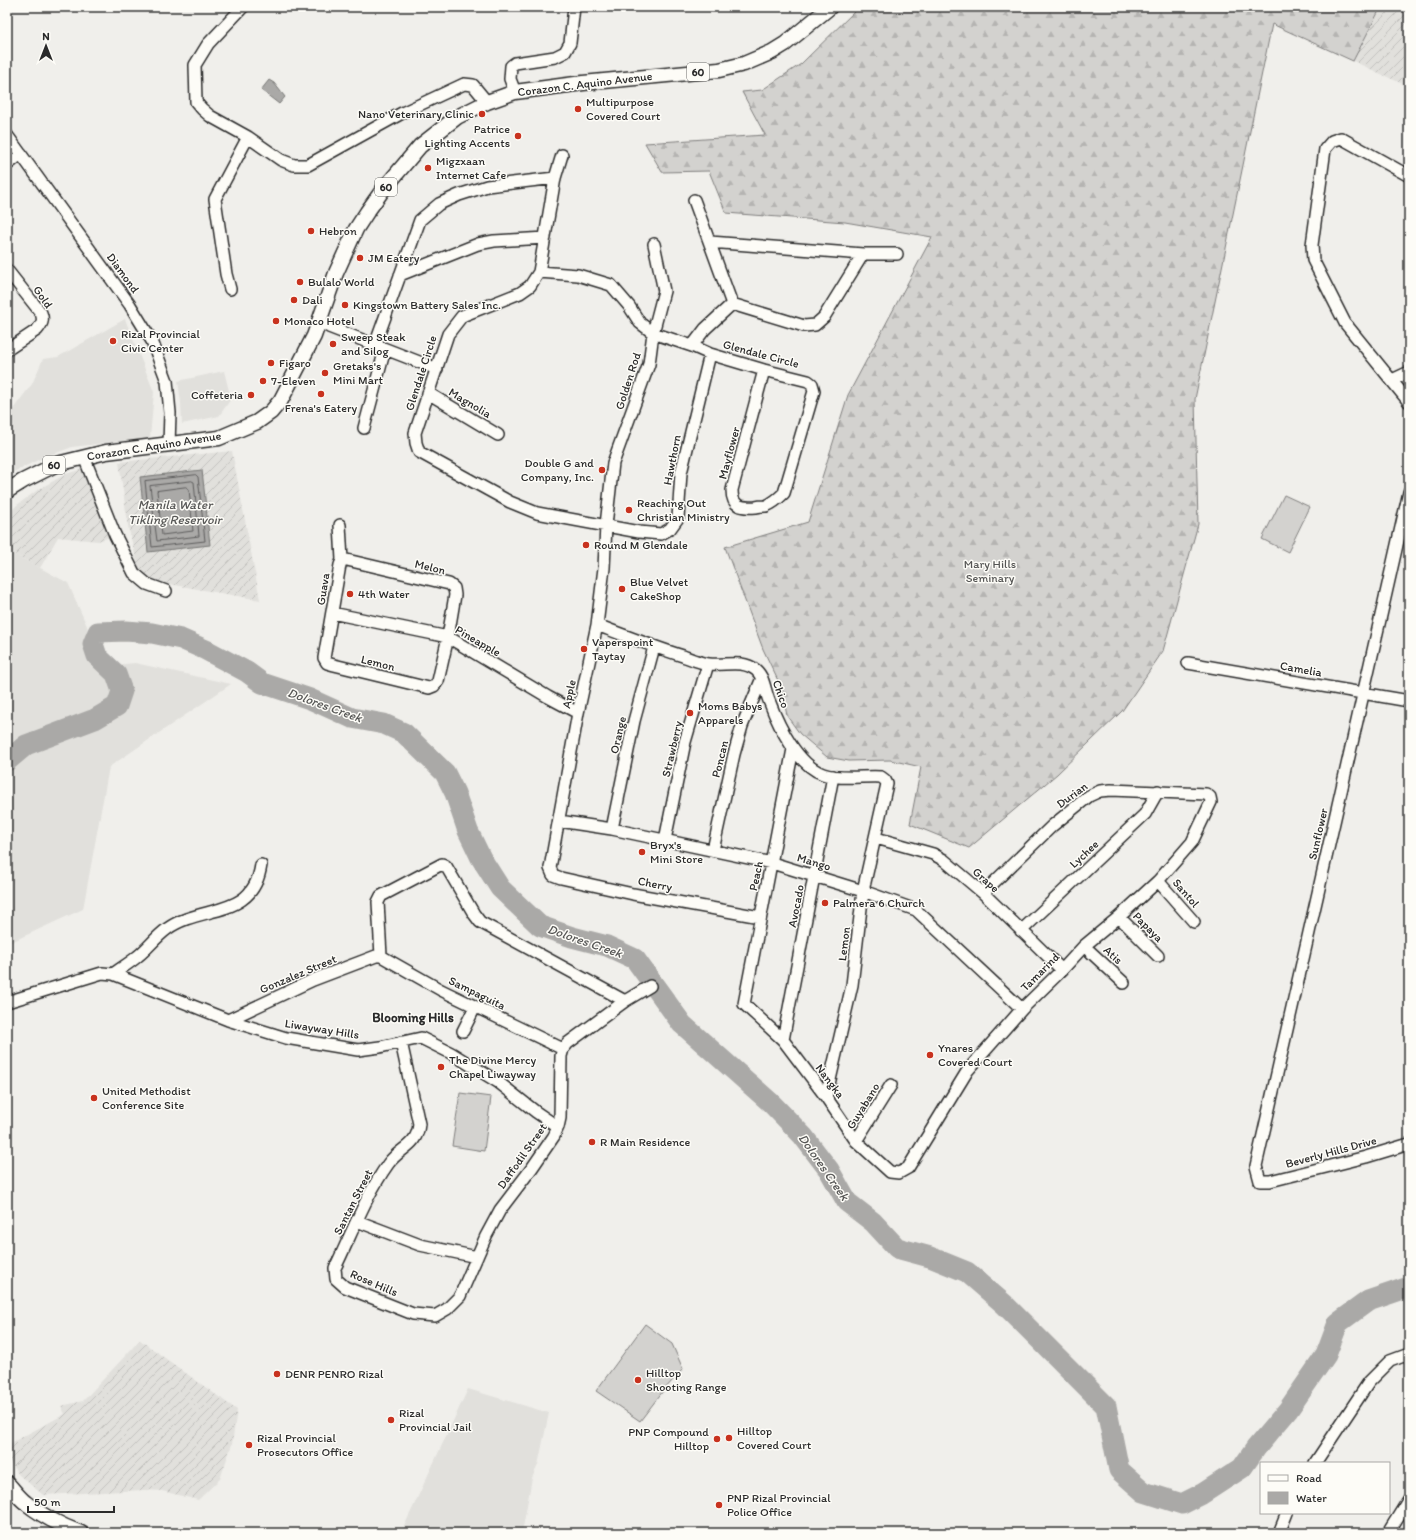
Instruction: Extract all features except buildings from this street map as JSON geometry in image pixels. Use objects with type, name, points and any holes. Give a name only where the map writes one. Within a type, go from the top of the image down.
[{"type":"main road","name":"Corazon C. Aquino Avenue","points":[[7,491],[57,464],[106,452],[219,438],[257,422],[271,412],[281,400],[314,336],[336,273],[356,229],[382,191],[420,146],[458,117],[488,102],[515,92],[583,83],[719,70],[744,64],[772,52],[785,44],[830,7]]},
{"type":"main road","points":[[7,1483],[26,1503],[67,1528],[81,1533]]},
{"type":"street","points":[[243,7],[208,44],[195,65],[196,102],[210,116],[248,137],[281,160],[294,165],[308,165],[402,113],[464,84],[473,85],[488,102]]},
{"type":"street","points":[[515,92],[510,78],[511,66],[515,63],[555,57],[565,52],[570,43],[574,7]]},
{"type":"street","name":"Diamond","points":[[7,135],[130,304],[152,342],[167,381],[170,413],[169,445]]},
{"type":"street","points":[[230,289],[226,274],[215,199],[248,137]]},
{"type":"street","points":[[1409,176],[1341,138],[1332,141],[1325,149],[1312,245],[1312,260],[1345,322],[1409,402]]},
{"type":"street","points":[[7,165],[21,154]]},
{"type":"street","points":[[539,272],[555,178],[562,156]]},
{"type":"street","points":[[364,428],[380,347],[400,275],[420,220],[439,204],[459,195],[486,186],[555,178]]},
{"type":"street","points":[[694,200],[732,304]]},
{"type":"street","points":[[400,275],[478,244],[494,241],[545,238]]},
{"type":"street","points":[[710,242],[863,254],[897,254]]},
{"type":"street","name":"Golden Rod","points":[[606,525],[614,463],[649,364],[653,333],[664,291],[654,244]]},
{"type":"street","points":[[732,304],[804,326],[815,325],[824,317],[863,254]]},
{"type":"street","name":"Gold","points":[[7,270],[41,313],[43,319],[41,326],[37,330],[7,350]]},
{"type":"street","name":"Glendale Circle","points":[[606,525],[537,512],[510,502],[419,452],[415,433],[448,334],[462,316],[520,293],[530,286],[539,272],[578,275],[611,285],[629,306],[640,323],[653,333],[692,346],[710,354],[764,370],[808,380],[812,384],[814,391]]},
{"type":"street","points":[[692,346],[705,329],[732,304]]},
{"type":"street","points":[[320,322],[328,327],[437,369]]},
{"type":"street","name":"Hawthorn","points":[[606,525],[639,532],[661,534],[670,529],[678,518],[681,472],[710,354]]},
{"type":"street","name":"Mayflower","points":[[764,370],[732,490],[732,498],[737,504],[744,508],[766,506],[777,500],[784,493],[814,391]]},
{"type":"street","points":[[1392,380],[1409,372]]},
{"type":"street","name":"Magnolia","points":[[428,393],[498,435]]},
{"type":"street","points":[[84,457],[115,535],[134,573],[147,584],[166,591]]},
{"type":"street","name":"Sunflower","points":[[1260,1181],[1256,1166],[1409,492]]},
{"type":"street","name":"Guava","points":[[324,658],[342,560],[340,525]]},
{"type":"street","name":"Apple","points":[[550,868],[578,713],[597,625],[604,568],[606,525]]},
{"type":"street","name":"Melon","points":[[342,560],[449,584],[454,588],[455,595],[448,638],[438,681],[434,686],[429,688]]},
{"type":"street","name":"Pineapple","points":[[332,613],[448,638],[578,713]]},
{"type":"street","name":"Chico","points":[[597,625],[654,647],[708,664],[738,664],[756,670],[762,678],[768,700],[778,724],[793,749],[814,769],[823,774],[833,776],[876,777]]},
{"type":"street","name":"Orange","points":[[612,829],[634,721],[654,647]]},
{"type":"street","name":"Lemon","points":[[324,658],[327,663],[429,688]]},
{"type":"street","name":"Camelia","points":[[1188,663],[1409,701]]},
{"type":"street","name":"Strawberry","points":[[666,840],[685,742],[708,664]]},
{"type":"street","name":"Poncan","points":[[713,850],[734,754],[742,726],[762,678]]},
{"type":"street","name":"Peach","points":[[746,1007],[744,1000],[772,863],[793,749]]},
{"type":"street","name":"Avocado","points":[[783,1040],[833,776]]},
{"type":"street","name":"Lemon","points":[[826,1097],[852,985],[863,891],[887,784],[885,780],[880,777],[876,777]]},
{"type":"street","name":"Durian","points":[[983,893],[1052,826],[1088,796],[1100,791],[1111,790],[1206,794]]},
{"type":"street","name":"Lychee","points":[[1021,931],[1145,814],[1158,791]]},
{"type":"street","name":"Tamarind","points":[[890,1172],[899,1173],[908,1168],[968,1070],[1022,1008],[1062,970],[1084,946],[1119,917],[1158,881],[1192,842],[1211,802],[1210,797],[1206,794]]},
{"type":"street","name":"Mango","points":[[559,821],[612,829],[772,863],[863,891],[916,910],[1022,1008]]},
{"type":"street","name":"Grape","points":[[876,838],[933,854],[944,860],[983,893],[1062,970]]},
{"type":"street","points":[[381,956],[378,902],[381,896],[442,864],[446,866],[480,922],[625,1001]]},
{"type":"street","points":[[113,974],[137,957],[167,929],[190,917],[237,904],[247,896],[258,881],[261,865]]},
{"type":"street","name":"Cherry","points":[[550,868],[553,875],[561,878],[633,894],[760,916]]},
{"type":"street","name":"Santol","points":[[1158,881],[1194,922]]},
{"type":"street","name":"Papaya","points":[[1119,917],[1158,956]]},
{"type":"street","name":"Atis","points":[[1084,946],[1124,982]]},
{"type":"street","name":"Gonzalez Street","points":[[228,1020],[313,980],[376,956],[381,956]]},
{"type":"street","name":"Sampaguita","points":[[381,956],[441,990],[563,1049]]},
{"type":"street","name":"Liwayway Hills","points":[[7,1002],[102,973],[113,974],[228,1020],[286,1038],[358,1050],[421,1038],[434,1044],[498,1082],[558,1127]]},
{"type":"street","points":[[563,1049],[568,1043],[625,1001],[650,986]]},
{"type":"street","points":[[463,1031],[475,1007]]},
{"type":"street","name":"Nangka","points":[[746,1007],[783,1040],[826,1097],[856,1141],[890,1172]]},
{"type":"street","name":"Santan Street","points":[[335,1268],[376,1182],[392,1158],[414,1141],[418,1133],[420,1124],[401,1042]]},
{"type":"street","name":"Daffodil Street","points":[[414,1314],[435,1316],[447,1309],[460,1296],[486,1236],[500,1210],[532,1168],[558,1127],[560,1118],[561,1056],[563,1049]]},
{"type":"street","name":"Guyabano","points":[[856,1141],[891,1085]]},
{"type":"street","name":"Beverly Hills Drive","points":[[1260,1181],[1270,1181],[1366,1157],[1409,1144]]},
{"type":"street","points":[[357,1221],[420,1245],[477,1257]]},
{"type":"street","name":"Rose Hills","points":[[335,1268],[336,1279],[345,1287],[414,1314]]},
{"type":"street","points":[[1316,1462],[1369,1382],[1390,1361],[1409,1354]]},
{"type":"street","points":[[1388,1533],[1409,1499]]},
{"type":"street","points":[[1279,1533],[1287,1514]]},
{"type":"shaded area","points":[[1381,7],[1409,7],[1409,87],[1353,61]]},
{"type":"shaded area","points":[[125,319],[154,392],[150,438],[72,447],[38,460],[7,475],[7,417],[32,384],[43,359],[58,357]]},
{"type":"shaded area","points":[[224,371],[231,399],[219,416],[182,424],[178,381]]},
{"type":"shaded area","points":[[232,451],[260,600],[141,579],[128,526],[119,462]]},
{"type":"shaded area","points":[[86,468],[113,536],[98,541],[58,537],[40,568],[7,550],[7,515],[17,505],[39,489],[66,474]]},
{"type":"shaded area","points":[[7,550],[68,583],[87,626],[95,667],[135,663],[231,684],[109,767],[83,909],[7,944]]},
{"type":"shaded area","points":[[140,1340],[237,1410],[232,1444],[220,1479],[198,1500],[162,1491],[144,1490],[43,1495],[19,1475],[7,1458],[7,1445],[65,1414],[61,1406],[83,1401]]},
{"type":"shaded area","points":[[468,1389],[549,1413],[538,1465],[532,1478],[522,1533],[401,1533]]},
{"type":"green space","name":"Mary Hills Seminary","points":[[859,7],[1381,7],[1353,61],[1272,24],[1195,399],[1198,524],[1163,651],[1122,711],[1057,774],[969,848],[910,824],[921,767],[890,760],[849,761],[827,757],[800,734],[787,716],[782,689],[763,649],[725,547],[808,522],[848,395],[932,237],[845,222],[726,213],[709,171],[662,172],[645,143],[765,135],[742,92],[762,90],[801,64]]},
{"type":"green space","points":[[1284,495],[1310,507],[1288,552],[1262,539]]},
{"type":"green space","points":[[460,1093],[491,1097],[484,1151],[452,1146]]},
{"type":"green space","name":"Hilltop Shooting Range","points":[[645,1324],[672,1344],[683,1369],[663,1391],[640,1421],[596,1391]]},
{"type":"water","points":[[269,80],[274,83],[285,97],[279,104],[261,90]]},
{"type":"water","name":"Manila Water Tikling Reservoir","points":[[202,470],[210,545],[148,552],[140,477]]},
{"type":"waterway","name":"Dolores Creek","points":[[7,761],[26,745],[95,719],[117,706],[122,691],[116,674],[97,656],[93,644],[98,632],[126,631],[152,633],[181,639],[206,650],[247,672],[262,683],[310,699],[352,718],[384,724],[404,733],[445,773],[455,793],[468,831],[481,858],[500,888],[540,926],[572,937],[607,946],[635,959],[682,1024],[771,1103],[803,1136],[829,1170],[847,1202],[873,1222],[897,1248],[930,1257],[967,1272],[1004,1304],[1106,1406],[1119,1470],[1144,1492],[1182,1504],[1202,1494],[1242,1468],[1256,1448],[1288,1410],[1326,1355],[1338,1323],[1368,1301],[1409,1287]]},
{"type":"place","name":"Multipurpose Covered Court","points":[[578,109]]},
{"type":"place","name":"Nano Veterinary Clinic","points":[[482,114]]},
{"type":"place","name":"Patrice Lighting Accents","points":[[518,136]]},
{"type":"place","name":"Migzxaan Internet Cafe","points":[[428,168]]},
{"type":"place","name":"Hebron","points":[[311,231]]},
{"type":"place","name":"JM Eatery","points":[[360,258]]},
{"type":"place","name":"Bulalo World","points":[[300,282]]},
{"type":"place","name":"Dali","points":[[294,300]]},
{"type":"place","name":"Kingstown Battery Sales Inc.","points":[[345,305]]},
{"type":"place","name":"Monaco Hotel","points":[[276,321]]},
{"type":"place","name":"Rizal Provincial Civic Center","points":[[113,341]]},
{"type":"place","name":"Sweep Steak and Silog","points":[[333,344]]},
{"type":"place","name":"Figaro","points":[[271,363]]},
{"type":"place","name":"Gretaks's Mini Mart","points":[[325,373]]},
{"type":"place","name":"7-Eleven","points":[[263,381]]},
{"type":"place","name":"Frena's Eatery","points":[[321,394]]},
{"type":"place","name":"Coffeteria","points":[[251,395]]},
{"type":"place","name":"Double G and Company, Inc.","points":[[602,470]]},
{"type":"place","name":"Reaching Out Christian Ministry","points":[[629,510]]},
{"type":"place","name":"Round M Glendale","points":[[586,545]]},
{"type":"place","name":"Blue Velvet CakeShop","points":[[622,589]]},
{"type":"place","name":"4th Water","points":[[350,594]]},
{"type":"place","name":"Vaperspoint Taytay","points":[[584,649]]},
{"type":"place","name":"Moms Babys Apparels","points":[[690,713]]},
{"type":"place","name":"Bryx's Mini Store","points":[[642,852]]},
{"type":"place","name":"Palmera 6 Church","points":[[825,903]]},
{"type":"place","name":"Ynares Covered Court","points":[[930,1055]]},
{"type":"place","name":"The Divine Mercy Chapel Liwayway","points":[[441,1067]]},
{"type":"place","name":"United Methodist Conference Site","points":[[94,1098]]},
{"type":"place","name":"R Main Residence","points":[[592,1142]]},
{"type":"place","name":"DENR PENRO Rizal","points":[[277,1374]]},
{"type":"place","name":"Hilltop Shooting Range","points":[[638,1380]]},
{"type":"place","name":"Rizal Provincial Jail","points":[[391,1420]]},
{"type":"place","name":"Hilltop Covered Court","points":[[729,1438]]},
{"type":"place","name":"PNP Compound Hilltop","points":[[717,1439]]},
{"type":"place","name":"Rizal Provincial Prosecutors Office","points":[[249,1445]]},
{"type":"place","name":"PNP Rizal Provincial Police Office","points":[[719,1505]]},
{"type":"district","name":"Blooming Hills","points":[[413,1017]]}]
